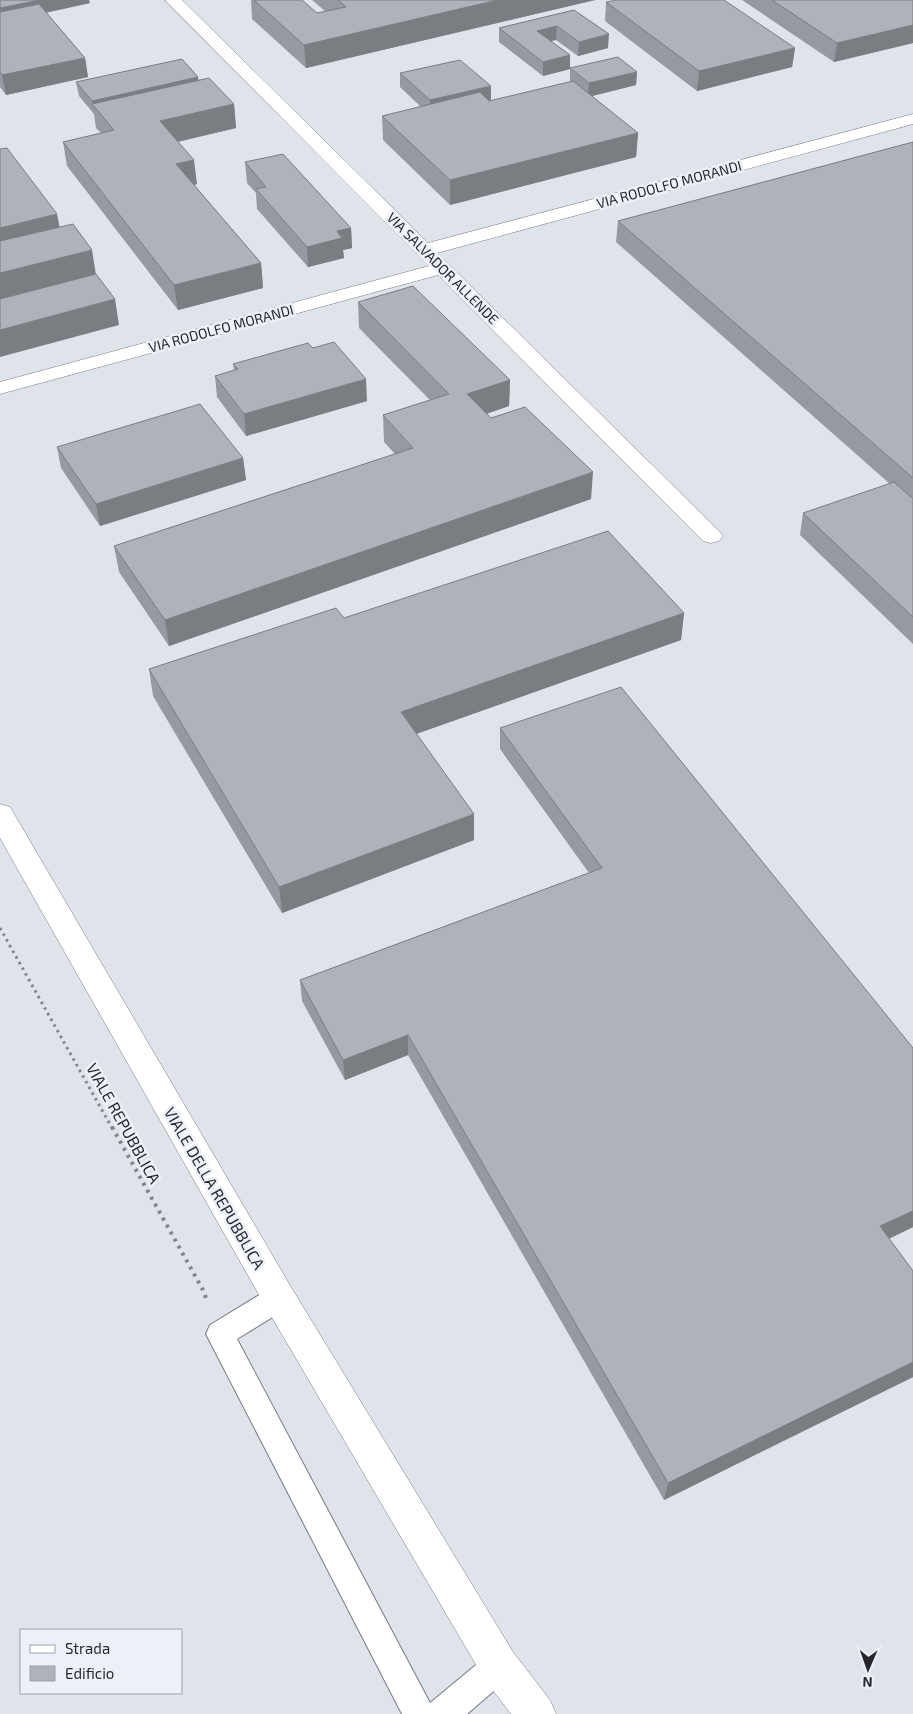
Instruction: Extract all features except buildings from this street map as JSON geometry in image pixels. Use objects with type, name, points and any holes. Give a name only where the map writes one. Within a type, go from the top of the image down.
[{"type":"street","name":"VIA SALVADOR ALLENDE","points":[[173,0],[711,536]]},
{"type":"street","name":"VIA RODOLFO MORANDI","points":[[425,250],[913,119]]},
{"type":"street","name":"VIA RODOLFO MORANDI","points":[[0,388],[443,268]]},
{"type":"street","name":"VIALE DELLA REPUBBLICA","points":[[4,828],[279,1298],[499,1666],[536,1714]]},
{"type":"lane","points":[[279,1298],[220,1334],[419,1714]]},
{"type":"lane","points":[[442,1714],[499,1666]]},
{"type":"path","name":"VIALE REPUBBLICA","points":[[0,928],[203,1290],[220,1334]]}]
